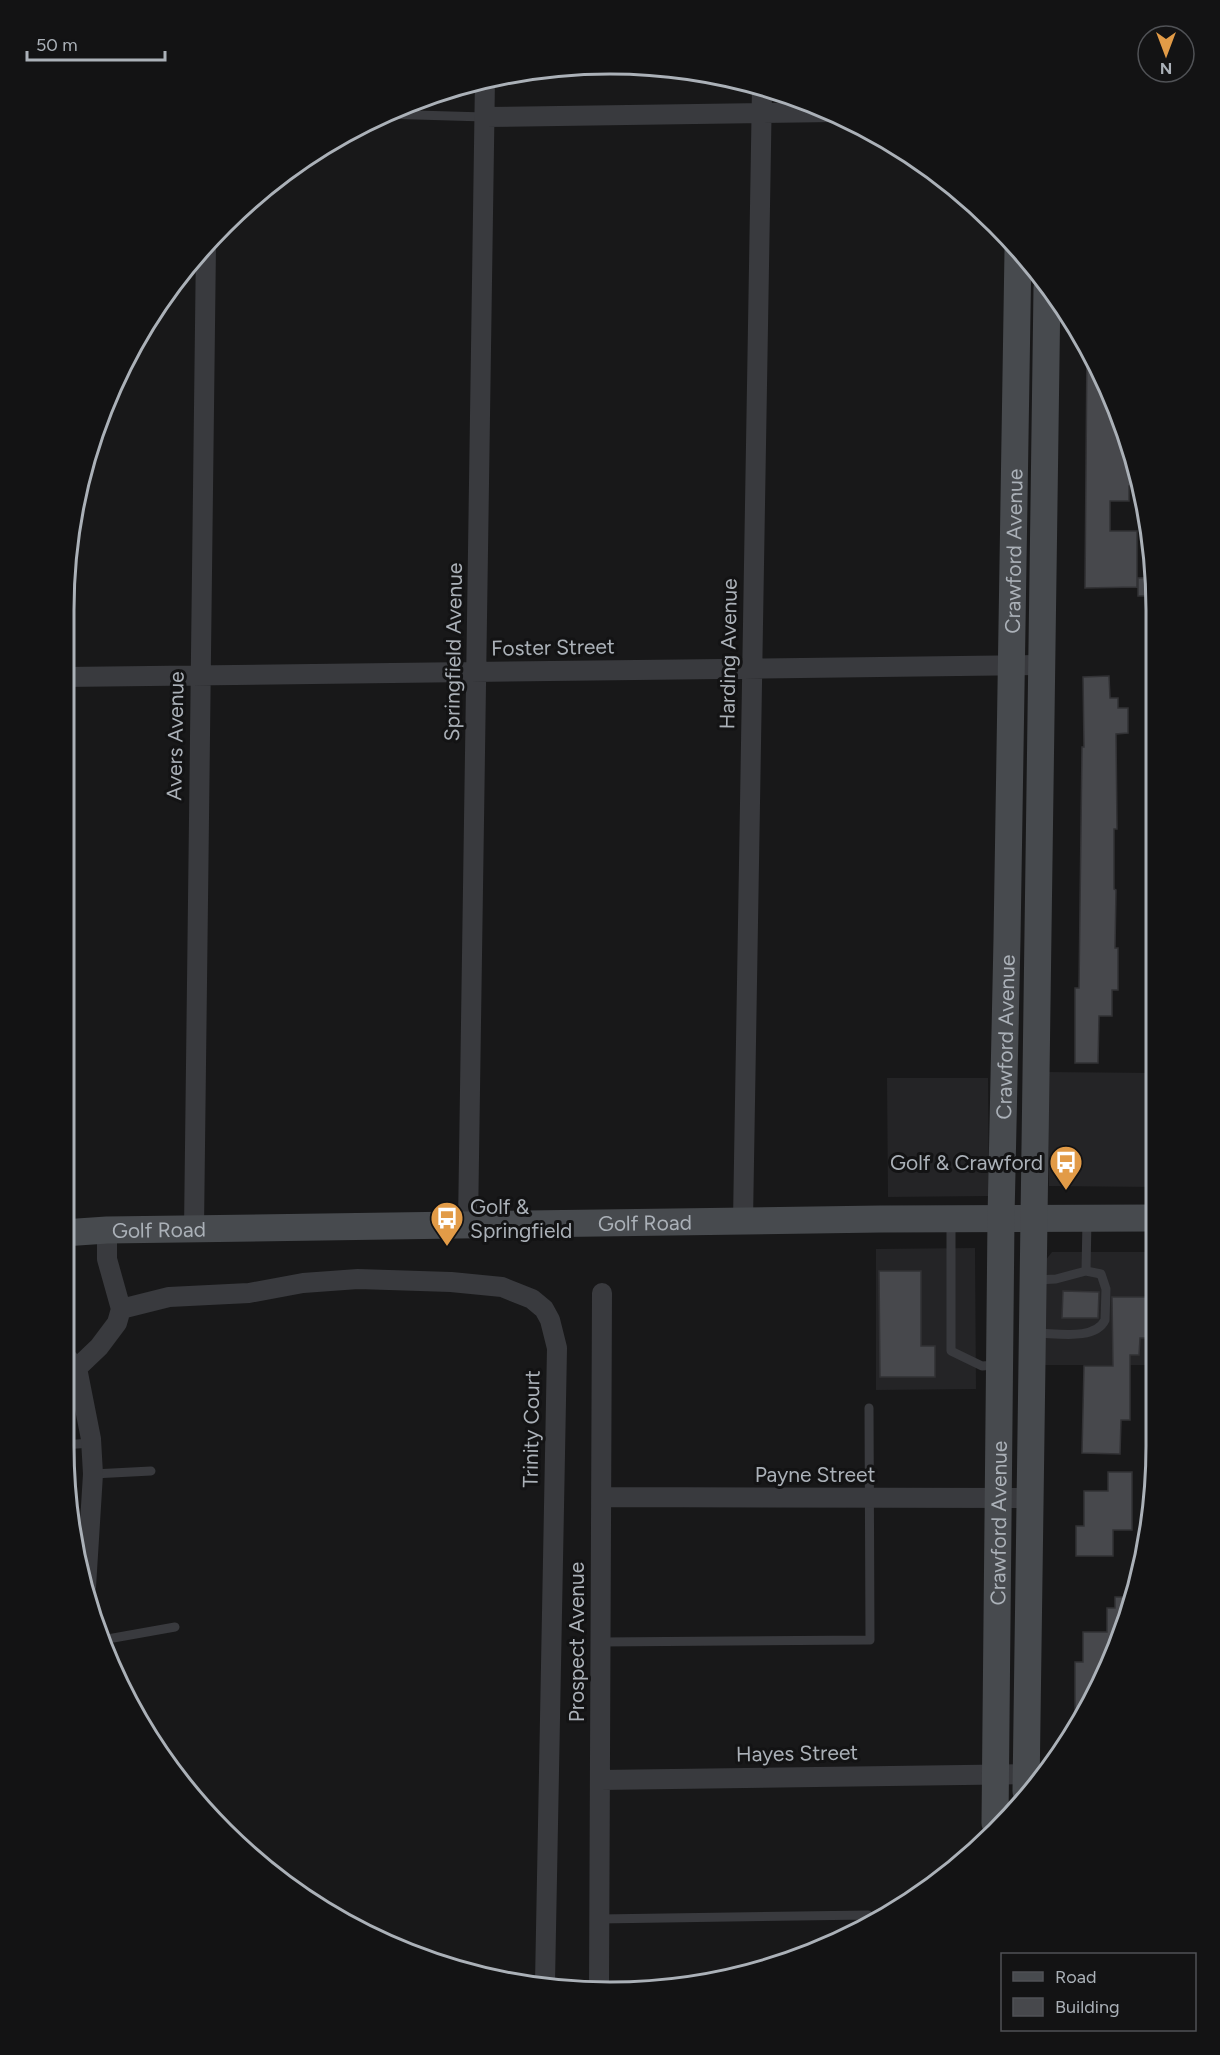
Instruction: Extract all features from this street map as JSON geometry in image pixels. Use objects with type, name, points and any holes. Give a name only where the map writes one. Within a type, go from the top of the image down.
[{"type":"main road","name":"Crawford Avenue","points":[[995,1818],[1000,1218],[1007,939],[1018,262]]},
{"type":"main road","name":"Crawford Avenue","points":[[1031,1778],[1029,1498],[1032,1218],[1047,299]]},
{"type":"main road","name":"Golf Road","points":[[74,1232],[743,1221],[1146,1218]]},
{"type":"street","name":"Springfield Avenue","points":[[468,1225],[485,89]]},
{"type":"street","name":"Harding Avenue","points":[[743,1221],[762,96]]},
{"type":"street","points":[[485,117],[810,112]]},
{"type":"street","name":"Avers Avenue","points":[[194,1229],[206,257]]},
{"type":"street","name":"Foster Street","points":[[74,677],[1042,665]]},
{"type":"street","points":[[74,1359],[99,1347],[117,1323],[121,1308],[107,1258],[107,1230]]},
{"type":"street","name":"Trinity Court","points":[[121,1308],[169,1297],[249,1293],[303,1283],[358,1279],[451,1282],[502,1287],[532,1299],[544,1310],[554,1333],[557,1348],[545,1977]]},
{"type":"street","name":"Prospect Avenue","points":[[599,1981],[602,1293]]},
{"type":"street","points":[[74,1377],[91,1443],[93,1473],[87,1564]]},
{"type":"street","name":"Payne Street","points":[[601,1497],[1029,1498]]},
{"type":"street","points":[[996,1774],[1030,1779]]},
{"type":"street","name":"Hayes Street","points":[[600,1780],[996,1774]]},
{"type":"lane","points":[[404,115],[485,117]]},
{"type":"lane","points":[[1086,1271],[1087,1218]]},
{"type":"lane","points":[[951,1219],[951,1352],[982,1366],[999,1365]]},
{"type":"lane","points":[[1031,1333],[1084,1333],[1098,1330],[1105,1320],[1106,1288],[1101,1274],[1086,1271],[1056,1279],[1032,1281]]},
{"type":"lane","points":[[601,1642],[870,1640],[869,1408]]},
{"type":"lane","points":[[74,1444],[91,1443]]},
{"type":"lane","points":[[93,1473],[151,1471]]},
{"type":"lane","points":[[110,1639],[175,1628]]},
{"type":"lane","points":[[599,1919],[868,1915]]},
{"type":"shaded area","points":[[1047,1072],[1146,1073],[1146,1187],[1049,1186]]},
{"type":"shaded area","points":[[887,1078],[988,1078],[989,1196],[888,1197]]},
{"type":"shaded area","points":[[975,1248],[976,1389],[876,1390],[876,1249]]},
{"type":"shaded area","points":[[1052,1252],[1146,1252],[1146,1365],[1040,1365],[1041,1266]]},
{"type":"building","points":[[1087,365],[1106,405],[1132,486],[1129,486],[1129,501],[1110,501],[1110,531],[1137,531],[1137,587],[1085,588]]},
{"type":"building","points":[[1138,578],[1145,578],[1146,596],[1138,596]]},
{"type":"building","points":[[1109,676],[1110,698],[1118,698],[1118,708],[1128,708],[1128,733],[1116,734],[1117,829],[1114,829],[1114,889],[1116,890],[1115,948],[1118,948],[1118,990],[1112,990],[1112,1016],[1099,1016],[1098,1063],[1075,1063],[1075,988],[1079,988],[1082,747],[1084,747],[1083,677]]},
{"type":"building","points":[[879,1271],[921,1271],[921,1346],[935,1346],[935,1377],[880,1377]]},
{"type":"building","points":[[1063,1291],[1099,1292],[1098,1318],[1062,1318]]},
{"type":"building","points":[[1112,1297],[1146,1297],[1146,1338],[1140,1338],[1139,1355],[1130,1355],[1130,1420],[1121,1420],[1120,1454],[1082,1453],[1084,1366],[1113,1366]]},
{"type":"building","points":[[1108,1472],[1132,1472],[1132,1530],[1113,1530],[1113,1556],[1076,1556],[1076,1526],[1084,1526],[1084,1491],[1108,1491]]},
{"type":"building","points":[[1115,1597],[1124,1597],[1106,1650],[1075,1713],[1075,1662],[1083,1662],[1083,1632],[1107,1632],[1107,1608],[1115,1608]]},
{"type":"place","name":"Golf & Crawford","points":[[1066,1191]]},
{"type":"place","name":"Golf & Springfield","points":[[447,1247]]}]
